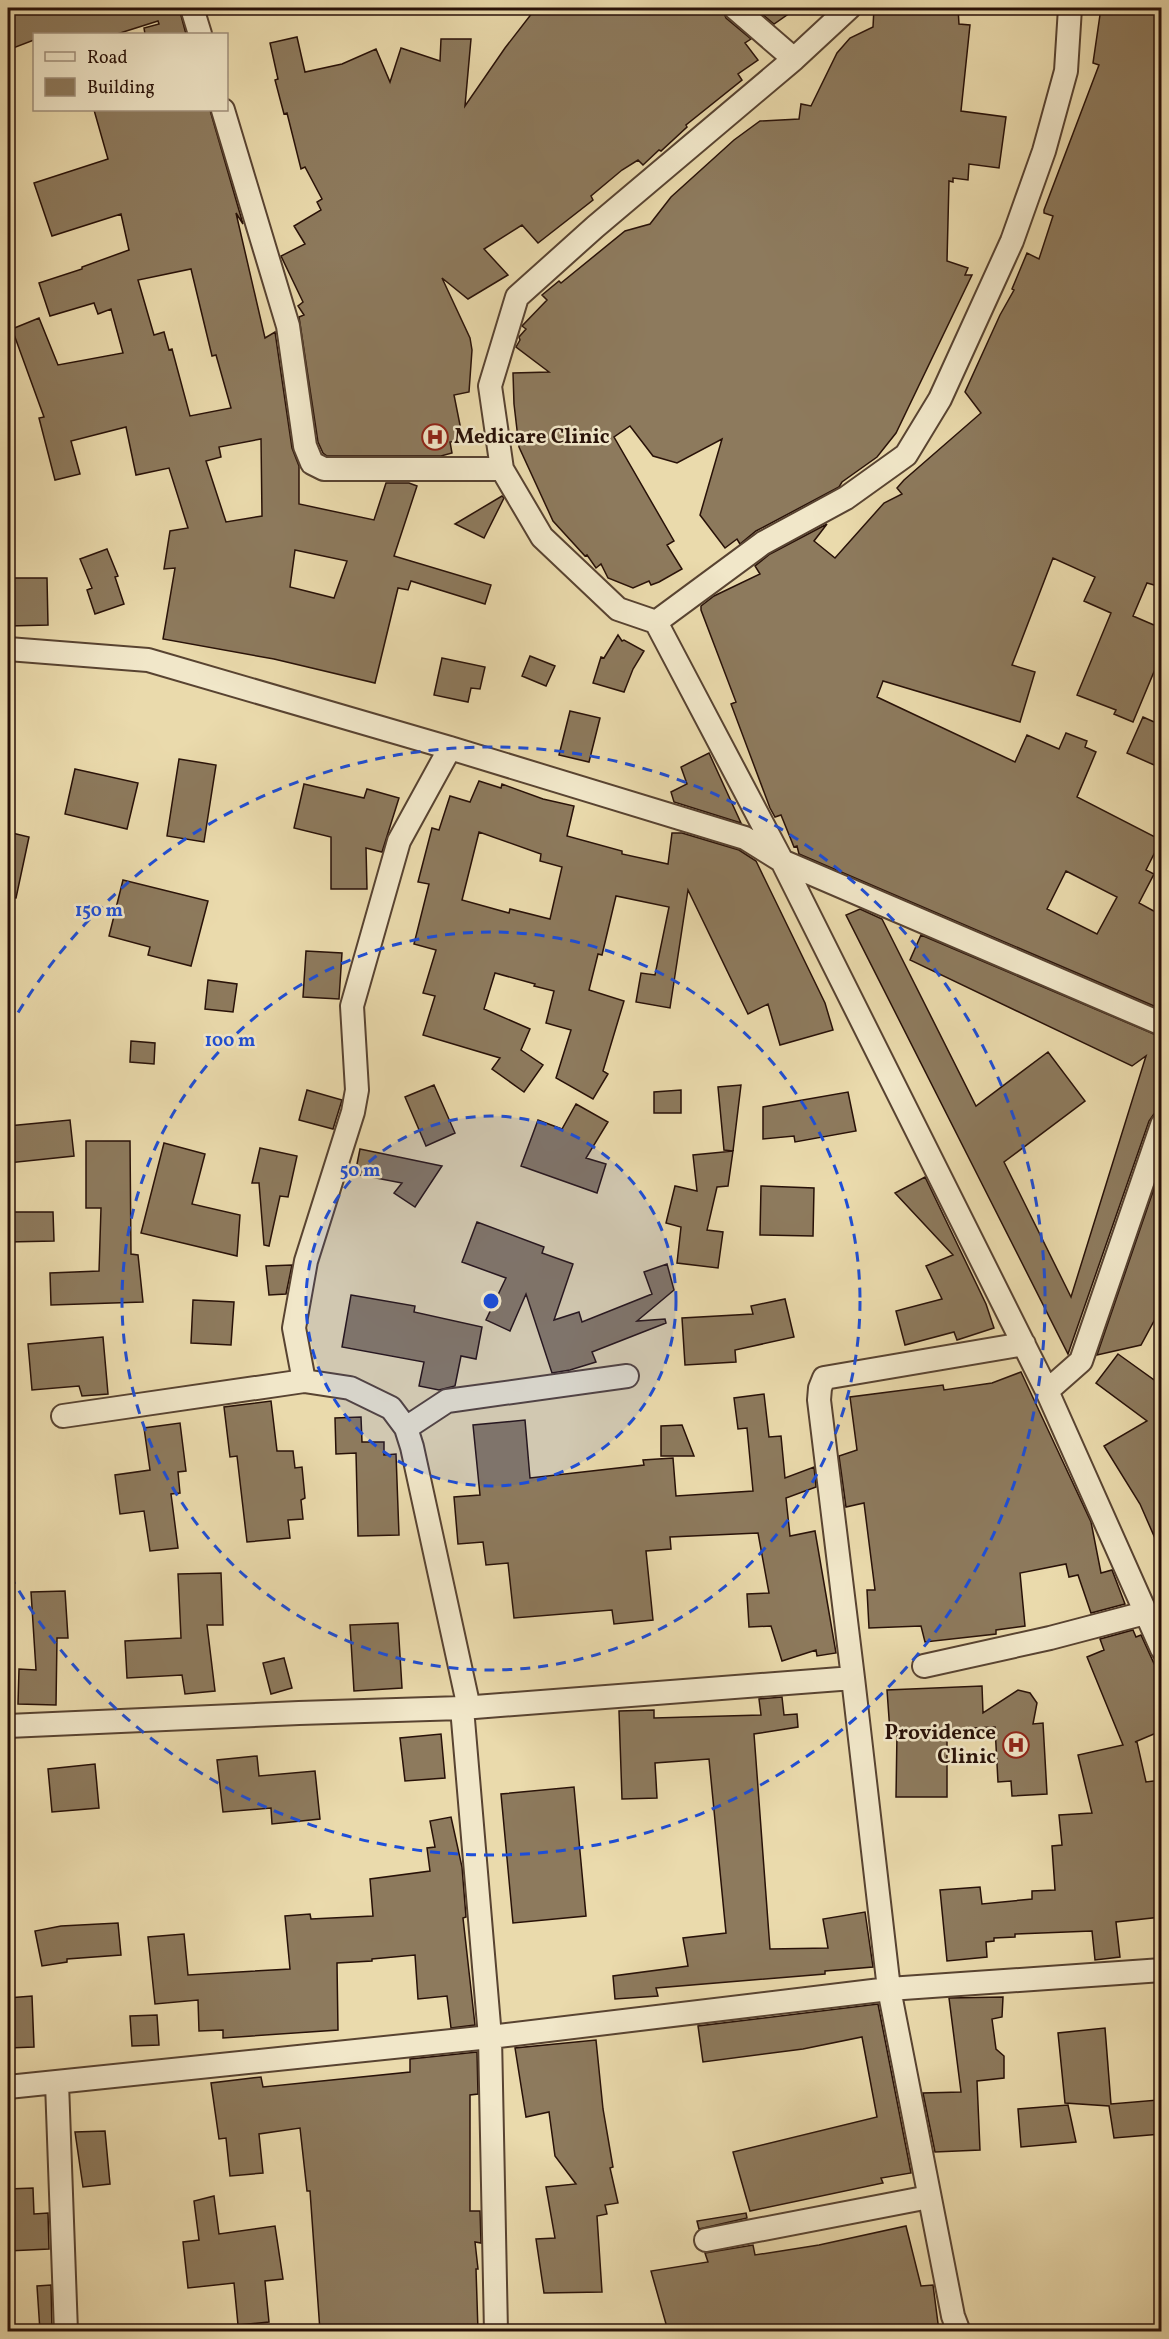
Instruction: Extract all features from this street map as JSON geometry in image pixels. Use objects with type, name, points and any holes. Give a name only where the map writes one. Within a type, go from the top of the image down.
[{"type":"street","points":[[192,8],[200,33]]},
{"type":"street","points":[[735,8],[794,59]]},
{"type":"street","points":[[849,8],[794,59],[595,227],[517,297],[490,386],[502,469],[542,537],[618,609],[656,622],[782,861],[1024,1344],[1161,1648]]},
{"type":"street","points":[[656,622],[763,543],[846,498],[906,455],[940,399],[1012,241],[1044,151],[1066,70],[1070,8]]},
{"type":"street","points":[[223,111],[288,326],[305,446],[312,463],[324,469],[502,469]]},
{"type":"street","points":[[8,649],[148,660],[450,748],[745,838],[782,861],[1161,1024]]},
{"type":"street","points":[[304,1381],[294,1328],[306,1261],[353,1112],[357,1090],[352,1006],[399,841],[450,748]]},
{"type":"street","points":[[1047,1391],[1081,1361],[1161,1125]]},
{"type":"street","points":[[958,2331],[953,2316],[889,1989],[819,1400],[824,1378],[1024,1344]]},
{"type":"street","points":[[406,1428],[447,1401],[627,1376]]},
{"type":"street","points":[[63,1416],[304,1381],[350,1388],[391,1408],[406,1428],[412,1447],[465,1708],[490,2037],[496,2331]]},
{"type":"street","points":[[924,1666],[1050,1638],[1145,1613]]},
{"type":"street","points":[[8,1726],[287,1713],[465,1708],[853,1678]]},
{"type":"street","points":[[8,2087],[490,2037],[889,1989],[1161,1970]]},
{"type":"street","points":[[57,2083],[66,2331]]},
{"type":"street","points":[[706,2240],[929,2197]]},
{"type":"building","points":[[8,8],[179,8],[186,33],[145,33],[144,28],[159,24],[158,21],[120,33],[33,33],[33,40],[8,50]]},
{"type":"building","points":[[536,8],[722,8],[726,18],[751,39],[745,43],[758,60],[738,74],[742,80],[686,125],[687,127],[661,151],[659,150],[643,165],[638,160],[622,170],[591,196],[593,200],[538,243],[522,225],[484,249],[508,275],[468,299],[442,278],[470,338],[472,350],[469,392],[454,395],[463,440],[450,442],[452,453],[441,456],[327,456],[318,442],[299,317],[304,315],[298,306],[303,302],[281,256],[305,244],[294,226],[321,210],[317,202],[322,199],[305,167],[301,169],[287,113],[284,114],[275,80],[278,79],[270,43],[297,37],[305,72],[342,64],[376,49],[390,82],[401,48],[440,61],[441,39],[471,39],[465,106]]},
{"type":"building","points":[[755,8],[797,8],[774,24]]},
{"type":"building","points":[[874,8],[958,8],[959,24],[970,25],[961,111],[1006,117],[999,168],[969,164],[968,180],[953,178],[953,182],[949,181],[947,261],[968,268],[965,275],[972,275],[896,433],[877,457],[842,482],[839,487],[756,531],[740,544],[737,539],[725,548],[700,515],[722,439],[677,463],[653,456],[630,426],[614,437],[674,541],[667,545],[682,569],[659,582],[651,585],[649,581],[633,588],[608,578],[601,564],[596,568],[587,555],[585,556],[553,521],[519,447],[513,373],[549,372],[516,347],[520,340],[519,337],[526,329],[522,326],[547,300],[542,295],[559,281],[561,283],[625,231],[650,224],[671,197],[734,140],[760,121],[799,119],[801,104],[811,106],[837,53],[850,38],[873,27]]},
{"type":"building","points":[[1101,8],[1161,8],[1161,587],[1147,583],[1133,616],[1161,628],[1161,669],[1156,667],[1133,722],[1114,714],[1116,710],[1077,695],[1111,613],[1084,601],[1095,577],[1053,558],[1012,665],[1035,672],[1020,722],[883,681],[877,697],[1015,762],[1027,735],[1059,749],[1066,733],[1087,741],[1085,747],[1096,752],[1077,797],[1161,840],[1146,870],[1154,874],[1139,903],[1161,915],[1161,1009],[799,854],[781,815],[775,817],[770,808],[731,704],[736,702],[701,610],[701,606],[714,596],[760,574],[755,566],[770,554],[827,524],[814,541],[835,558],[884,503],[902,494],[897,488],[904,480],[981,413],[965,392],[1014,290],[1012,289],[1027,253],[1039,259],[1053,216],[1044,213],[1044,210],[1099,65],[1093,63]],"holes":[[[1066,871],[1117,897],[1097,934],[1047,909]]]},
{"type":"building","points":[[94,111],[210,111],[243,224],[236,213],[265,338],[275,332],[292,448],[299,466],[299,504],[374,520],[386,483],[409,483],[417,486],[394,556],[491,585],[485,604],[411,581],[408,590],[398,588],[375,683],[274,659],[163,639],[175,568],[164,569],[170,531],[188,528],[169,468],[136,475],[126,427],[71,441],[80,474],[55,480],[39,418],[44,417],[12,329],[39,318],[58,365],[123,353],[111,309],[98,314],[94,303],[50,316],[39,283],[129,250],[121,214],[52,236],[34,183],[108,159]],"holes":[[[191,269],[212,356],[216,355],[231,408],[190,416],[172,349],[169,350],[164,332],[154,335],[138,280]],[[261,439],[262,516],[226,522],[206,461],[221,457],[219,447]],[[295,550],[347,561],[334,598],[290,587]]]},
{"type":"building","points":[[502,496],[504,498],[484,538],[455,524]]},
{"type":"building","points":[[107,549],[118,576],[115,577],[124,604],[95,614],[87,590],[92,588],[80,559]]},
{"type":"building","points":[[8,578],[47,578],[48,625],[9,626]]},
{"type":"building","points":[[618,635],[622,641],[644,651],[633,669],[624,692],[593,683],[601,657],[604,658]]},
{"type":"building","points":[[530,656],[555,666],[546,686],[522,676]]},
{"type":"building","points":[[442,658],[485,667],[480,689],[471,688],[468,702],[434,695]]},
{"type":"building","points":[[570,711],[600,718],[589,762],[559,755]]},
{"type":"building","points":[[1143,717],[1161,725],[1161,768],[1127,753]]},
{"type":"building","points":[[709,753],[741,823],[674,802],[671,792],[687,784],[681,767]]},
{"type":"building","points":[[179,759],[216,765],[204,842],[167,836]]},
{"type":"building","points":[[75,769],[138,783],[127,829],[65,814]]},
{"type":"building","points":[[479,781],[501,788],[502,784],[543,799],[574,806],[567,836],[622,851],[622,854],[668,864],[672,833],[682,833],[739,850],[756,861],[825,1003],[833,1030],[780,1045],[768,1004],[748,1014],[688,890],[670,1008],[636,1002],[641,973],[655,975],[669,907],[616,896],[602,955],[598,954],[589,990],[624,1001],[603,1071],[608,1074],[593,1099],[556,1078],[571,1030],[546,1023],[554,991],[495,973],[484,1009],[530,1029],[521,1050],[543,1065],[524,1092],[492,1069],[500,1058],[423,1035],[435,996],[423,993],[436,950],[414,944],[429,884],[418,882],[432,828],[439,830],[450,796],[470,802]],"holes":[[[479,832],[541,854],[540,861],[562,867],[550,919],[510,909],[509,913],[462,900]]]},
{"type":"building","points":[[304,784],[364,798],[367,789],[399,798],[382,852],[366,848],[367,889],[331,889],[331,837],[294,828]]},
{"type":"building","points":[[8,832],[29,837],[16,898],[8,897]]},
{"type":"building","points":[[123,880],[208,901],[191,966],[148,955],[150,947],[109,936]]},
{"type":"building","points":[[860,909],[882,919],[976,1106],[1048,1052],[1085,1101],[1004,1162],[1071,1297],[1146,1056],[1132,1066],[910,960],[921,935],[1161,1037],[1161,1112],[1154,1114],[1149,1121],[1068,1354],[846,915]]},
{"type":"building","points":[[306,951],[342,953],[339,999],[303,997]]},
{"type":"building","points":[[208,980],[237,984],[233,1012],[205,1009]]},
{"type":"building","points":[[131,1041],[155,1043],[154,1064],[130,1062]]},
{"type":"building","points":[[434,1085],[455,1133],[426,1146],[405,1097]]},
{"type":"building","points":[[741,1085],[733,1151],[724,1150],[718,1087]]},
{"type":"building","points":[[307,1090],[342,1100],[333,1129],[299,1120]]},
{"type":"building","points":[[681,1090],[681,1113],[654,1113],[654,1092]]},
{"type":"building","points":[[848,1092],[856,1131],[795,1142],[794,1136],[763,1139],[763,1107]]},
{"type":"building","points":[[576,1104],[608,1122],[586,1158],[606,1164],[597,1193],[521,1166],[538,1120],[562,1129]]},
{"type":"building","points":[[70,1120],[74,1156],[8,1163],[8,1126]]},
{"type":"building","points":[[86,1141],[130,1141],[131,1254],[138,1255],[143,1302],[51,1305],[50,1273],[99,1271],[101,1208],[86,1208]]},
{"type":"building","points":[[164,1143],[205,1154],[192,1204],[240,1215],[237,1256],[141,1233]]},
{"type":"building","points":[[260,1148],[297,1156],[288,1197],[280,1196],[269,1246],[264,1245],[259,1183],[252,1183]]},
{"type":"building","points":[[360,1149],[442,1166],[415,1207],[394,1193],[402,1183],[355,1174]]},
{"type":"building","points":[[733,1151],[728,1186],[717,1187],[707,1230],[723,1232],[718,1268],[677,1263],[681,1227],[666,1223],[675,1186],[697,1191],[693,1155]]},
{"type":"building","points":[[1161,1168],[1161,1308],[1141,1345],[1097,1355]]},
{"type":"building","points":[[925,1177],[986,1304],[994,1328],[957,1340],[954,1332],[905,1345],[896,1311],[942,1299],[926,1266],[953,1255],[895,1193]]},
{"type":"building","points":[[761,1186],[814,1188],[813,1236],[760,1235]]},
{"type":"building","points":[[8,1212],[53,1212],[54,1241],[8,1242]]},
{"type":"building","points":[[477,1222],[544,1247],[542,1253],[573,1264],[554,1320],[579,1312],[582,1322],[652,1294],[644,1272],[667,1264],[674,1290],[637,1321],[665,1319],[666,1323],[592,1352],[596,1362],[552,1373],[526,1294],[510,1331],[486,1320],[506,1278],[462,1262]]},
{"type":"building","points":[[292,1265],[286,1294],[269,1295],[266,1266]]},
{"type":"building","points":[[351,1295],[415,1306],[414,1312],[482,1327],[476,1359],[461,1356],[455,1386],[439,1390],[419,1386],[424,1362],[342,1347]]},
{"type":"building","points":[[785,1299],[794,1337],[735,1350],[736,1362],[685,1365],[682,1318],[753,1314],[751,1306]]},
{"type":"building","points":[[193,1300],[234,1302],[231,1345],[191,1343]]},
{"type":"building","points":[[103,1337],[108,1394],[82,1396],[79,1386],[32,1390],[28,1344]]},
{"type":"building","points":[[1118,1354],[1161,1385],[1161,1552],[1140,1504],[1104,1446],[1147,1421],[1096,1383]]},
{"type":"building","points":[[1021,1372],[1091,1522],[1101,1573],[1112,1570],[1125,1604],[1091,1613],[1078,1575],[1069,1577],[1066,1564],[1020,1573],[1025,1626],[996,1630],[996,1634],[925,1642],[921,1626],[869,1628],[867,1590],[875,1590],[864,1503],[846,1507],[839,1456],[857,1450],[850,1397],[943,1385],[944,1390],[992,1383]]},
{"type":"building","points":[[764,1394],[769,1437],[781,1436],[785,1478],[814,1467],[816,1487],[786,1498],[790,1536],[815,1531],[836,1653],[817,1656],[816,1650],[782,1661],[771,1626],[749,1627],[747,1594],[769,1593],[758,1533],[670,1537],[671,1549],[646,1551],[653,1620],[614,1624],[612,1610],[514,1618],[508,1563],[486,1565],[483,1542],[458,1544],[454,1497],[480,1495],[473,1425],[525,1420],[530,1478],[644,1465],[643,1460],[673,1458],[676,1496],[753,1491],[747,1428],[738,1429],[734,1398]]},
{"type":"building","points":[[271,1401],[277,1451],[293,1451],[295,1468],[302,1467],[305,1498],[301,1500],[303,1519],[288,1520],[290,1538],[247,1542],[237,1456],[230,1457],[224,1407]]},
{"type":"building","points":[[361,1417],[362,1442],[384,1442],[384,1455],[396,1454],[399,1535],[358,1536],[356,1453],[336,1454],[335,1418]]},
{"type":"building","points":[[180,1423],[186,1471],[178,1472],[180,1493],[171,1494],[178,1548],[150,1551],[144,1511],[120,1514],[115,1475],[150,1470],[144,1428]]},
{"type":"building","points":[[682,1425],[694,1456],[661,1456],[661,1426]]},
{"type":"building","points":[[221,1573],[223,1625],[207,1625],[215,1691],[185,1694],[182,1675],[127,1678],[125,1641],[181,1638],[178,1574]]},
{"type":"building","points":[[65,1591],[68,1638],[57,1638],[56,1705],[18,1704],[19,1669],[36,1670],[31,1592]]},
{"type":"building","points":[[398,1623],[402,1688],[354,1691],[350,1625]]},
{"type":"building","points":[[1133,1630],[1136,1637],[1141,1635],[1161,1679],[1161,1731],[1135,1742],[1137,1742],[1146,1782],[1161,1780],[1161,1917],[1116,1922],[1120,1957],[1095,1960],[1092,1931],[1015,1934],[1015,1937],[994,1938],[994,1941],[986,1942],[987,1957],[947,1961],[940,1890],[980,1887],[982,1904],[1032,1899],[1032,1891],[1055,1890],[1052,1846],[1062,1845],[1059,1815],[1092,1813],[1078,1755],[1123,1745],[1087,1657],[1104,1650],[1100,1639]]},
{"type":"building","points":[[284,1658],[292,1688],[271,1694],[263,1663]]},
{"type":"building","points":[[982,1686],[983,1713],[1018,1690],[1030,1693],[1037,1703],[1033,1724],[1043,1723],[1047,1794],[1012,1796],[1011,1781],[998,1782],[995,1727],[947,1729],[947,1797],[896,1797],[897,1732],[890,1732],[887,1690]]},
{"type":"building","points":[[782,1697],[784,1715],[797,1714],[798,1727],[754,1734],[770,1949],[828,1948],[823,1919],[865,1912],[873,1967],[825,1971],[825,1974],[656,1988],[658,1996],[615,1999],[613,1976],[688,1966],[683,1938],[726,1933],[709,1759],[655,1763],[657,1798],[622,1799],[619,1711],[654,1710],[654,1718],[761,1715],[759,1699]]},
{"type":"building","points":[[441,1734],[445,1778],[405,1781],[400,1738]]},
{"type":"building","points":[[257,1756],[259,1776],[315,1771],[320,1819],[272,1824],[271,1808],[223,1812],[217,1760]]},
{"type":"building","points":[[95,1764],[99,1808],[52,1812],[48,1769]]},
{"type":"building","points":[[574,1787],[586,1916],[513,1923],[501,1794]]},
{"type":"building","points":[[451,1817],[462,1867],[466,1917],[463,1918],[475,2025],[451,2028],[447,1996],[418,1999],[415,1955],[337,1963],[338,2030],[223,2038],[223,2030],[199,2031],[198,2000],[155,2004],[148,1937],[184,1934],[188,1975],[290,1969],[285,1916],[310,1914],[311,1919],[373,1916],[370,1879],[430,1871],[427,1848],[435,1847],[430,1821]]},
{"type":"building","points":[[118,1923],[121,1955],[67,1959],[67,1962],[42,1966],[35,1931],[61,1926]]},
{"type":"building","points":[[32,1996],[34,2047],[8,2048],[8,1998]]},
{"type":"building","points":[[1003,1997],[1002,2017],[992,2019],[996,2049],[1004,2056],[1004,2078],[977,2081],[980,2150],[935,2152],[923,2093],[961,2092],[949,1998]]},
{"type":"building","points":[[878,2004],[911,2173],[881,2178],[883,2183],[750,2211],[733,2152],[877,2117],[862,2037],[803,2049],[703,2062],[698,2026]]},
{"type":"building","points":[[157,2015],[159,2045],[132,2046],[130,2016]]},
{"type":"building","points":[[1105,2028],[1111,2104],[1158,2100],[1161,2134],[1114,2138],[1109,2106],[1065,2103],[1058,2033]]},
{"type":"building","points":[[596,2040],[603,2109],[613,2167],[610,2168],[618,2203],[605,2205],[607,2214],[597,2216],[602,2292],[544,2293],[536,2239],[555,2238],[546,2187],[576,2184],[555,2156],[549,2112],[526,2117],[515,2048]]},
{"type":"building","points":[[477,2052],[478,2094],[470,2095],[470,2211],[480,2211],[481,2243],[475,2242],[478,2269],[476,2269],[478,2331],[415,2331],[414,2327],[320,2331],[310,2191],[307,2191],[300,2128],[259,2134],[263,2173],[230,2176],[226,2138],[219,2139],[211,2083],[261,2077],[263,2087],[410,2072],[410,2059]]},
{"type":"building","points":[[1068,2105],[1076,2142],[1021,2147],[1018,2109]]},
{"type":"building","points":[[105,2131],[110,2184],[83,2187],[75,2132]]},
{"type":"building","points":[[33,2188],[34,2214],[48,2213],[49,2249],[8,2251],[8,2189]]},
{"type":"building","points":[[214,2196],[219,2234],[275,2226],[283,2279],[265,2281],[269,2322],[238,2325],[234,2283],[188,2288],[183,2242],[199,2240],[194,2201]]},
{"type":"building","points":[[746,2213],[747,2218],[699,2229],[697,2221]]},
{"type":"building","points":[[906,2226],[921,2286],[933,2285],[939,2331],[668,2331],[651,2271],[708,2262],[705,2253],[753,2245],[755,2255],[819,2245]]},
{"type":"building","points":[[51,2285],[52,2331],[40,2331],[37,2286]]},
{"type":"place","name":"Medicare Clinic","points":[[435,437]]},
{"type":"place","name":"Providence Clinic","points":[[1016,1745]]}]
